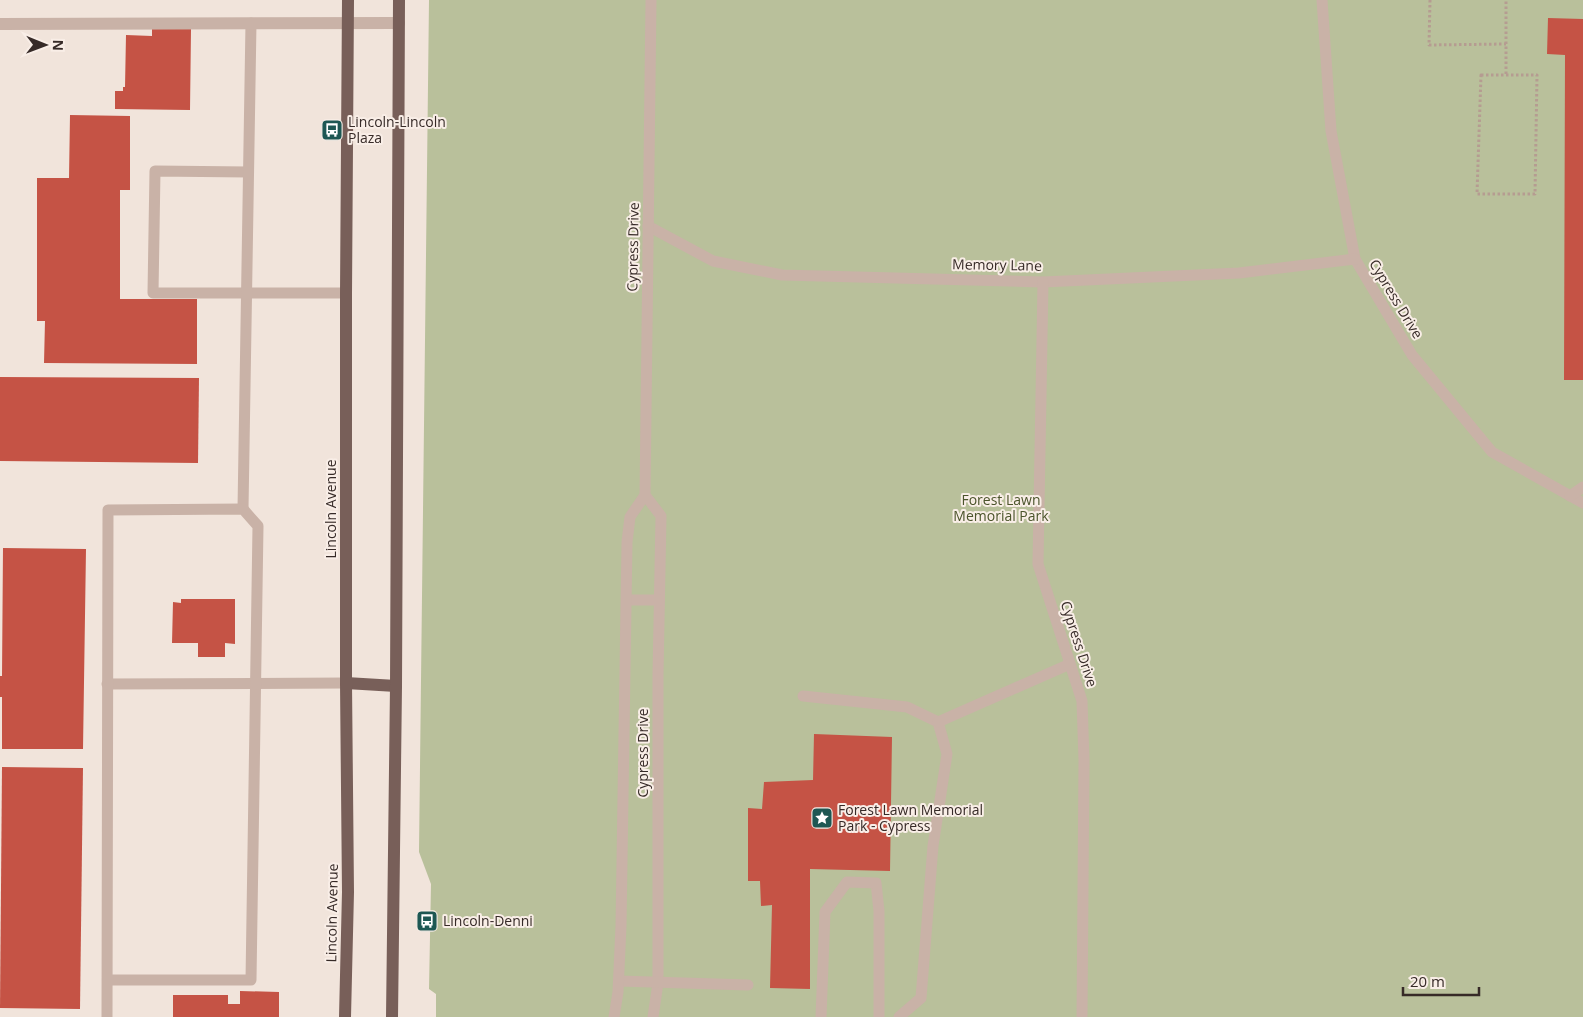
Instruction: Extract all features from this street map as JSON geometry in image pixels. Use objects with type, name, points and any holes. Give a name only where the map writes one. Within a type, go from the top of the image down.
[{"type":"main road","name":"Lincoln Avenue","points":[[345,1017],[348,892],[346,293],[348,0]]},
{"type":"main road","points":[[392,1017],[396,686],[399,0]]},
{"type":"main road","points":[[346,683],[396,686]]},
{"type":"street","points":[[0,24],[399,23]]},
{"type":"lane","name":"Cypress Drive","points":[[614,1017],[619,981],[621,926],[627,542],[630,517],[645,495],[651,0]]},
{"type":"lane","name":"Cypress Drive","points":[[1322,0],[1331,131],[1355,259],[1412,355],[1492,452],[1583,503]]},
{"type":"lane","points":[[107,980],[250,980],[258,526],[243,509],[251,22]]},
{"type":"lane","points":[[248,172],[155,171],[154,293],[346,293]]},
{"type":"lane","name":"Memory Lane","points":[[648,226],[713,261],[782,275],[1043,282],[1239,273],[1355,259]]},
{"type":"lane","name":"Cypress Drive","points":[[1043,282],[1038,564],[1082,702],[1084,760],[1082,1017]]},
{"type":"lane","points":[[1570,496],[1583,487]]},
{"type":"lane","name":"Cypress Drive","points":[[645,495],[661,516],[658,675],[658,983],[653,1017]]},
{"type":"lane","points":[[107,1017],[108,510],[243,509]]},
{"type":"lane","points":[[627,600],[659,600]]},
{"type":"lane","points":[[938,722],[1070,664]]},
{"type":"lane","points":[[108,684],[346,683]]},
{"type":"lane","points":[[803,696],[907,707],[938,722],[947,754],[933,846],[921,998],[899,1017]]},
{"type":"lane","points":[[821,1017],[825,912],[847,882],[876,883],[879,911],[879,1017]]},
{"type":"lane","points":[[619,981],[748,985]]},
{"type":"path","points":[[1430,0],[1429,45],[1506,44]]},
{"type":"path","points":[[1506,0],[1506,75]]},
{"type":"path","points":[[1481,75],[1506,75],[1537,75],[1535,194],[1477,194],[1481,75]]},
{"type":"green space","name":"Forest Lawn Memorial Park","points":[[429,0],[1583,0],[1583,1017],[436,1017],[436,994],[429,989],[431,884],[419,852]]},
{"type":"building","points":[[1548,18],[1583,19],[1583,380],[1564,380],[1565,55],[1547,54]]},
{"type":"building","points":[[152,29],[191,29],[190,110],[115,109],[115,91],[123,91],[123,87],[125,87],[126,35],[152,36]]},
{"type":"building","points":[[70,115],[130,116],[130,190],[120,190],[120,299],[197,299],[197,364],[44,363],[45,321],[37,321],[37,178],[69,178]]},
{"type":"building","points":[[0,377],[199,378],[198,463],[0,461]]},
{"type":"building","points":[[3,548],[86,549],[83,749],[2,749],[0,676],[2,676]]},
{"type":"building","points":[[181,599],[235,599],[235,644],[225,643],[225,657],[198,657],[198,643],[172,643],[173,602],[181,603]]},
{"type":"building","points":[[814,734],[892,737],[890,871],[810,869],[810,989],[770,988],[772,905],[761,906],[760,881],[748,881],[748,808],[762,809],[764,782],[813,780]]},
{"type":"building","points":[[2,767],[83,768],[80,1009],[0,1008]]},
{"type":"building","points":[[240,991],[279,992],[279,1017],[173,1017],[173,995],[228,995],[228,1004],[240,1004]]},
{"type":"place","name":"Lincoln-Lincoln Plaza","points":[[332,130]]},
{"type":"place","name":"Forest Lawn Memorial Park - Cypress","points":[[822,818]]},
{"type":"place","name":"Lincoln-Denni","points":[[427,921]]}]
